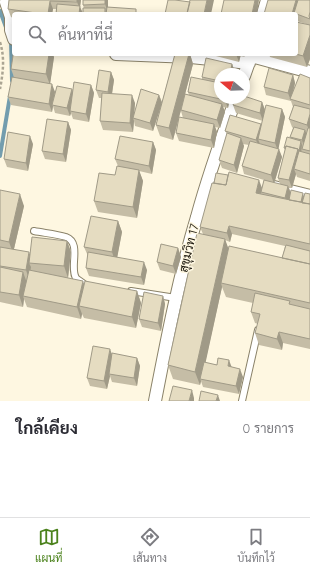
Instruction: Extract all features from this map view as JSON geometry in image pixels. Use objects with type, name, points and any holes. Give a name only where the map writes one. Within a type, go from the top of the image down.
[{"type":"street","points":[[264,12],[267,0]]},
{"type":"street","points":[[6,2],[11,18],[12,33]]},
{"type":"street","points":[[166,56],[250,58],[310,72]]},
{"type":"street","points":[[247,68],[250,58]]},
{"type":"street","name":"สุขุมวิท 17","points":[[155,401],[176,298],[196,218],[214,173],[234,104]]},
{"type":"street","points":[[264,185],[310,196]]},
{"type":"lane","points":[[34,231],[67,237],[72,243],[75,254],[74,271],[76,278],[83,283],[91,285]]},
{"type":"lane","points":[[122,290],[176,298]]},
{"type":"lane","points":[[242,401],[259,325]]},
{"type":"path","points":[[0,42],[3,53],[3,71],[0,89]]},
{"type":"building","points":[[9,0],[77,0],[77,2],[50,1],[48,12],[29,12],[8,9]]},
{"type":"building","points":[[83,0],[105,0],[105,4],[83,5]]},
{"type":"building","points":[[168,0],[190,2],[188,12],[165,12]]},
{"type":"building","points":[[190,0],[207,0],[204,12],[187,12]]},
{"type":"building","points":[[224,0],[255,0],[252,12],[221,12]]},
{"type":"building","points":[[268,0],[296,0],[293,12],[265,12]]},
{"type":"building","points":[[298,0],[310,0],[310,19],[298,14],[298,12],[294,12]]},
{"type":"building","points":[[57,4],[80,6],[79,12],[56,12]]},
{"type":"building","points":[[107,7],[136,9],[136,12],[106,12]]},
{"type":"building","points":[[83,8],[105,8],[105,12],[83,12]]},
{"type":"building","points":[[298,22],[310,25],[310,35],[303,56],[298,55]]},
{"type":"building","points":[[13,56],[49,56],[46,74],[11,69]]},
{"type":"building","points":[[174,56],[188,56],[169,128],[156,125]]},
{"type":"building","points":[[206,58],[232,64],[231,68],[214,68],[214,80],[202,77]]},
{"type":"building","points":[[269,68],[293,75],[288,93],[264,87]]},
{"type":"building","points":[[99,70],[111,72],[108,92],[96,90]]},
{"type":"building","points":[[300,74],[310,78],[310,105],[290,99]]},
{"type":"building","points":[[12,77],[52,84],[49,104],[8,97]]},
{"type":"building","points":[[191,77],[214,82],[214,98],[188,92]]},
{"type":"building","points":[[74,82],[91,85],[86,114],[70,111]]},
{"type":"building","points":[[57,86],[72,89],[67,108],[52,105]]},
{"type":"building","points":[[141,89],[159,95],[150,123],[133,118]]},
{"type":"building","points":[[102,93],[132,95],[130,123],[100,121]]},
{"type":"building","points":[[185,94],[214,102],[214,104],[222,104],[217,120],[181,110]]},
{"type":"building","points":[[250,98],[262,102],[260,113],[233,105],[250,104]]},
{"type":"building","points":[[266,105],[282,109],[275,143],[258,139]]},
{"type":"building","points":[[294,105],[310,109],[307,125],[289,119]]},
{"type":"building","points":[[230,115],[261,124],[256,140],[225,131]]},
{"type":"building","points":[[179,117],[214,124],[211,140],[176,133]]},
{"type":"building","points":[[47,119],[68,122],[63,154],[42,151]]},
{"type":"building","points":[[294,127],[305,130],[302,140],[290,137]]},
{"type":"building","points":[[308,128],[310,128],[310,151],[302,149]]},
{"type":"building","points":[[8,132],[30,136],[26,163],[4,159]]},
{"type":"building","points":[[227,133],[241,138],[234,165],[219,160]]},
{"type":"building","points":[[120,136],[153,142],[149,166],[115,159]]},
{"type":"building","points":[[287,137],[301,141],[299,151],[298,149],[286,146],[284,148]]},
{"type":"building","points":[[250,141],[279,149],[271,175],[242,166]]},
{"type":"building","points":[[286,146],[298,149],[289,180],[278,178]]},
{"type":"building","points":[[299,151],[310,154],[310,174],[294,169]]},
{"type":"building","points":[[117,166],[139,170],[133,207],[94,201],[99,173],[115,175]]},
{"type":"building","points":[[229,172],[259,180],[256,193],[310,204],[310,244],[229,226],[227,233],[200,227],[212,183],[226,185]]},
{"type":"building","points":[[216,173],[228,175],[226,185],[214,183]]},
{"type":"building","points":[[264,180],[288,186],[285,198],[261,192]]},
{"type":"building","points":[[0,190],[20,194],[9,242],[0,240]]},
{"type":"building","points":[[291,190],[303,193],[301,202],[289,200]]},
{"type":"building","points":[[305,193],[310,194],[310,204],[302,203]]},
{"type":"building","points":[[91,216],[118,221],[112,252],[84,247]]},
{"type":"building","points":[[197,233],[225,239],[195,372],[168,365]]},
{"type":"building","points":[[32,237],[67,241],[64,266],[29,263]]},
{"type":"building","points":[[161,244],[178,248],[173,266],[157,262]]},
{"type":"building","points":[[286,245],[310,251],[310,264],[282,258]]},
{"type":"building","points":[[229,246],[310,264],[310,303],[221,283]]},
{"type":"building","points":[[0,247],[29,252],[26,270],[0,266]]},
{"type":"building","points":[[88,252],[144,262],[141,277],[86,268]]},
{"type":"building","points":[[0,267],[23,272],[19,295],[0,292]]},
{"type":"building","points":[[29,270],[83,281],[77,307],[23,296]]},
{"type":"building","points":[[85,281],[137,291],[132,317],[79,306]]},
{"type":"building","points":[[144,292],[163,296],[158,323],[139,319]]},
{"type":"building","points":[[255,293],[290,301],[289,304],[310,309],[310,339],[279,332],[277,339],[255,333],[260,314],[251,312]]},
{"type":"building","points":[[93,346],[110,349],[104,381],[87,378]]},
{"type":"building","points":[[112,353],[137,358],[134,378],[109,374]]},
{"type":"building","points":[[218,358],[229,360],[228,366],[240,369],[236,386],[200,379],[204,362],[217,365]]},
{"type":"building","points":[[173,386],[192,390],[189,401],[169,401]]},
{"type":"building","points":[[201,391],[218,395],[216,401],[199,401]]},
{"type":"waterway","points":[[0,11],[7,30]]},
{"type":"waterway","points":[[11,40],[12,81]]},
{"type":"waterway","points":[[0,156],[10,96]]}]
